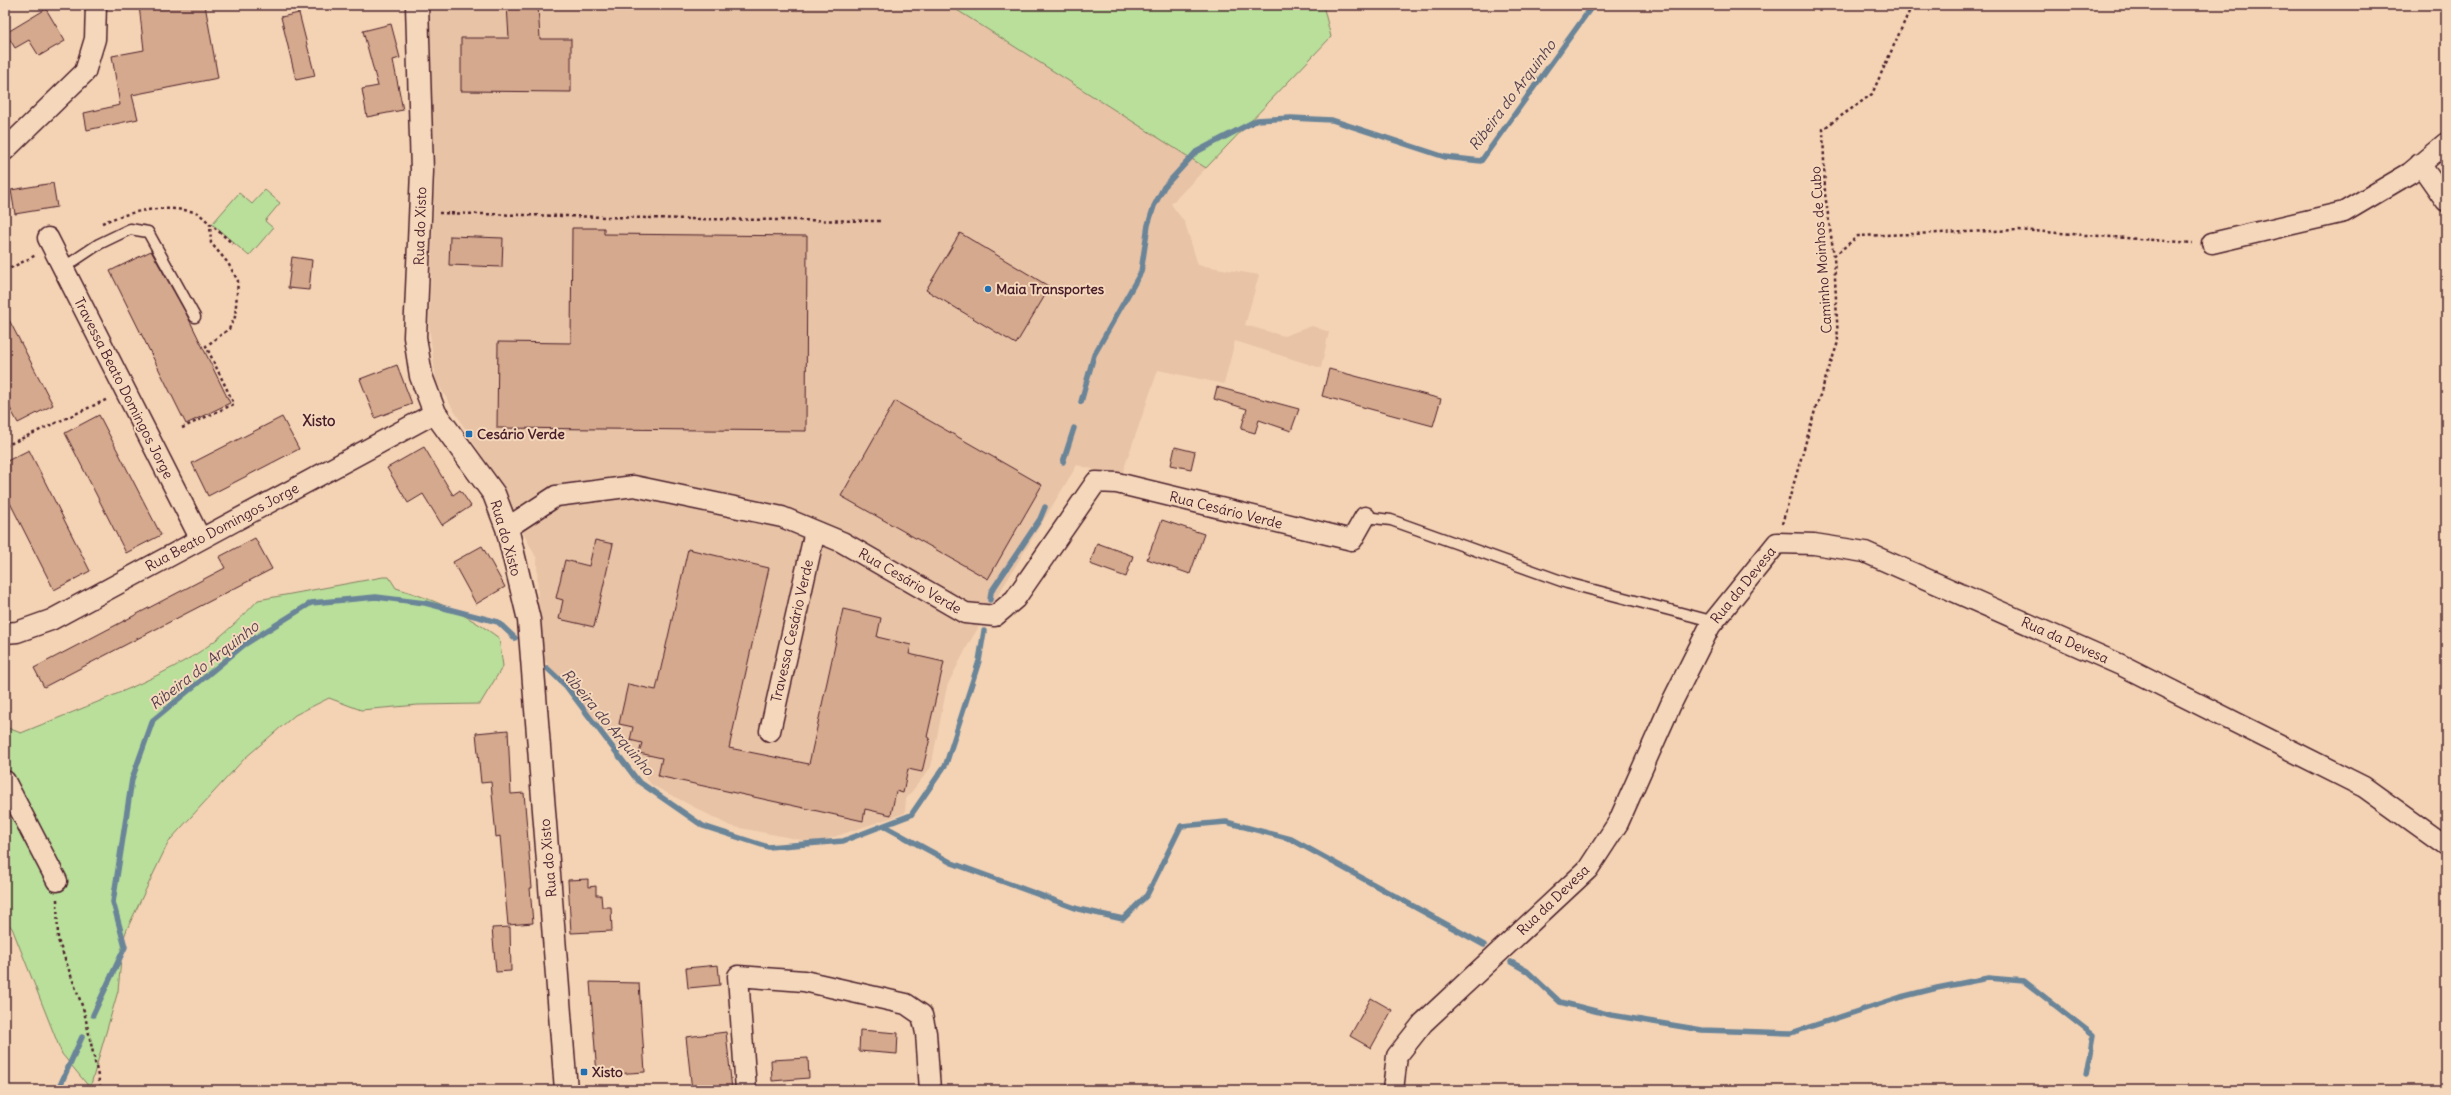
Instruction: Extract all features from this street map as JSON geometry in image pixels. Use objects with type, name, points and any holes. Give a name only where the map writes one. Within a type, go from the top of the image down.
[{"type":"street","points":[[5,150],[85,72],[95,39],[96,5]]},
{"type":"street","name":"Rua do Xisto","points":[[416,5],[422,171],[414,337],[421,376],[436,413],[494,494],[506,528],[529,620],[566,1090]]},
{"type":"street","points":[[2212,243],[2344,212],[2410,173],[2446,142]]},
{"type":"street","points":[[2420,164],[2446,201]]},
{"type":"street","name":"Travessa Beato Domingos Jorge","points":[[50,242],[200,538]]},
{"type":"street","name":"Rua Beato Domingos Jorge","points":[[5,633],[17,632],[51,620],[200,538],[436,413]]},
{"type":"street","name":"Rua Cesário Verde","points":[[506,528],[556,496],[634,486],[782,517],[842,542],[965,614],[995,616],[1015,599],[1096,482],[1117,483],[1352,540],[1365,517]]},
{"type":"street","name":"Travessa Cesário Verde","points":[[770,731],[815,531]]},
{"type":"street","name":"Rua da Devesa","points":[[1393,1090],[1397,1056],[1423,1023],[1588,869],[1618,823],[1671,704],[1712,623],[1777,544],[1814,544],[1865,552],[2122,665],[2364,787],[2446,846]]},
{"type":"street","points":[[5,781],[57,881]]},
{"type":"street","points":[[746,1090],[738,976],[804,981],[906,1004],[922,1015],[926,1033],[930,1090]]},
{"type":"lane","points":[[63,268],[99,244],[130,229],[148,232],[195,317]]},
{"type":"lane","points":[[1365,517],[1391,520],[1567,584],[1704,619],[1712,623]]},
{"type":"path","name":"Caminho Moinhos de Cubo","points":[[1777,544],[1816,407],[1838,342],[1834,256],[1825,194],[1823,129],[1872,94],[1912,5]]},
{"type":"path","points":[[102,223],[128,212],[148,209],[191,211],[198,213],[232,244]]},
{"type":"path","points":[[421,214],[442,212],[691,219],[882,220]]},
{"type":"path","points":[[182,428],[234,404],[206,346],[229,329],[235,317],[238,281],[228,263],[211,243],[210,224]]},
{"type":"path","points":[[1834,256],[1858,236],[2011,231],[2174,243],[2212,243]]},
{"type":"path","points":[[5,271],[50,242]]},
{"type":"path","points":[[5,446],[125,391]]},
{"type":"path","points":[[57,881],[58,940],[84,1011],[101,1090]]},
{"type":"shaded area","points":[[425,5],[949,5],[1206,168],[1171,204],[1185,223],[1198,265],[1259,275],[1245,325],[1284,336],[1312,326],[1329,332],[1321,368],[1235,341],[1224,384],[1158,370],[1121,477],[1077,465],[969,643],[947,686],[931,767],[906,799],[905,813],[816,843],[730,826],[652,785],[539,654],[537,559],[483,458],[436,381],[429,326],[435,178]]},
{"type":"green space","points":[[949,5],[1323,5],[1331,37],[1206,168]]},
{"type":"green space","points":[[265,190],[280,203],[265,221],[273,228],[249,256],[212,224],[239,193],[252,204]]},
{"type":"green space","points":[[389,577],[396,588],[436,602],[487,629],[499,638],[503,666],[480,704],[418,705],[361,710],[329,698],[295,715],[245,758],[169,841],[127,929],[123,940],[118,991],[90,1088],[62,1054],[12,928],[5,920],[5,727],[21,733],[108,698],[152,678],[193,656],[219,638],[258,600]]},
{"type":"building","points":[[139,5],[205,5],[218,78],[132,95],[138,119],[87,130],[84,113],[120,105],[112,56],[144,50]]},
{"type":"building","points":[[507,5],[538,5],[540,39],[571,39],[571,92],[461,91],[461,38],[509,38]]},
{"type":"building","points":[[46,9],[65,41],[39,56],[29,40],[15,48],[6,33]]},
{"type":"building","points":[[299,13],[315,76],[296,80],[281,17]]},
{"type":"building","points":[[391,24],[400,58],[393,60],[403,110],[367,117],[362,89],[378,86],[363,31]]},
{"type":"building","points":[[53,183],[57,207],[15,214],[11,190]]},
{"type":"building","points":[[572,228],[604,228],[604,234],[807,236],[806,431],[497,428],[498,342],[571,343]]},
{"type":"building","name":"Maia Transportes","points":[[960,233],[1050,287],[1016,344],[926,290]]},
{"type":"building","points":[[450,236],[503,238],[502,267],[449,265]]},
{"type":"building","points":[[151,251],[185,311],[230,403],[186,424],[110,271]]},
{"type":"building","points":[[292,257],[312,260],[309,290],[288,288]]},
{"type":"building","points":[[5,312],[53,405],[18,423],[5,399]]},
{"type":"building","points":[[397,365],[412,404],[375,418],[360,379]]},
{"type":"building","points":[[1329,369],[1441,399],[1433,426],[1322,396]]},
{"type":"building","points":[[1217,387],[1299,409],[1291,431],[1259,420],[1255,433],[1241,429],[1247,409],[1214,399]]},
{"type":"building","points":[[895,401],[1042,485],[988,579],[841,496]]},
{"type":"building","points":[[99,415],[161,535],[126,553],[65,433]]},
{"type":"building","points":[[282,417],[299,449],[208,496],[192,463]]},
{"type":"building","points":[[424,447],[453,495],[460,490],[471,506],[442,525],[423,494],[408,503],[387,468]]},
{"type":"building","points":[[1175,447],[1195,452],[1191,469],[1171,465]]},
{"type":"building","points":[[29,450],[90,571],[54,590],[5,493],[5,462]]},
{"type":"building","points":[[1162,520],[1204,534],[1190,574],[1147,559]]},
{"type":"building","points":[[255,538],[272,569],[44,687],[34,668],[225,568],[219,557]]},
{"type":"building","points":[[595,540],[613,544],[594,627],[559,619],[563,600],[556,598],[565,560],[589,566]]},
{"type":"building","points":[[1097,543],[1133,556],[1126,577],[1090,564]]},
{"type":"building","points":[[482,546],[505,587],[476,604],[453,562]]},
{"type":"building","points":[[688,549],[769,568],[729,748],[809,764],[843,609],[881,618],[877,637],[911,645],[909,654],[944,662],[927,737],[930,738],[922,772],[908,769],[903,793],[896,791],[891,815],[865,809],[863,821],[658,776],[662,758],[639,753],[642,743],[630,740],[633,727],[619,724],[628,684],[656,690]]},
{"type":"building","points":[[508,730],[511,794],[524,793],[532,888],[530,888],[533,923],[508,925],[500,836],[496,837],[491,782],[481,783],[476,733]]},
{"type":"building","points":[[588,879],[588,887],[596,886],[596,895],[601,895],[602,907],[611,907],[612,931],[571,933],[568,880]]},
{"type":"building","points":[[510,927],[511,971],[496,972],[492,928]]},
{"type":"building","points":[[718,965],[720,985],[688,988],[686,968]]},
{"type":"building","points":[[590,982],[639,983],[645,1072],[597,1075]]},
{"type":"building","points":[[1371,998],[1392,1010],[1371,1048],[1350,1036]]},
{"type":"building","points":[[860,1030],[898,1033],[897,1054],[859,1051]]},
{"type":"building","points":[[726,1032],[732,1090],[692,1090],[686,1037]]},
{"type":"building","points":[[808,1058],[809,1078],[772,1081],[771,1060]]},
{"type":"waterway","name":"Ribeira do Arquinho","points":[[1081,402],[1094,355],[1141,272],[1148,225],[1154,206],[1164,187],[1196,152],[1257,120],[1291,118],[1332,120],[1445,157],[1481,161],[1593,5]]},
{"type":"waterway","name":"Ribeira do Arquinho","points":[[1063,462],[1074,428]]},
{"type":"waterway","name":"Ribeira do Arquinho","points":[[990,600],[991,592],[1040,519],[1045,507]]},
{"type":"waterway","name":"Ribeira do Arquinho","points":[[93,1015],[125,947],[113,902],[132,779],[153,720],[244,645],[311,603],[376,597],[425,603],[498,622],[515,638]]},
{"type":"waterway","name":"Ribeira do Arquinho","points":[[547,668],[566,686],[638,781],[703,826],[768,847],[843,841],[911,815],[946,764],[979,661],[984,631]]},
{"type":"waterway","points":[[884,826],[952,863],[1078,909],[1123,919],[1147,895],[1181,826],[1226,822],[1291,839],[1484,945]]},
{"type":"waterway","points":[[1511,962],[1527,971],[1560,1002],[1611,1015],[1702,1030],[1791,1033],[1901,997],[1937,988],[1988,978],[2024,981],[2093,1035],[2086,1074]]},
{"type":"waterway","name":"Ribeira do Arquinho","points":[[58,1090],[82,1037]]},
{"type":"place","name":"Maia Transportes","points":[[988,289]]},
{"type":"place","name":"Cesário Verde","points":[[469,434]]},
{"type":"place","name":"Xisto","points":[[584,1072]]},
{"type":"district","name":"Xisto","points":[[319,420]]}]
